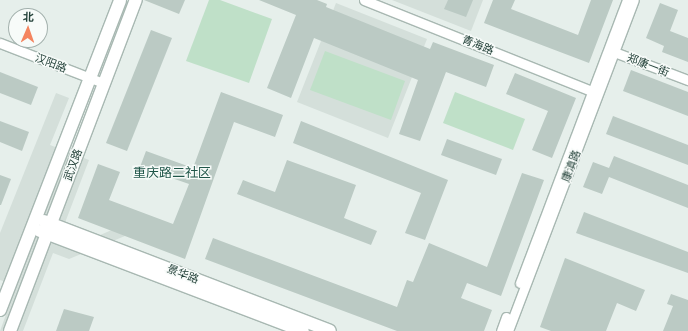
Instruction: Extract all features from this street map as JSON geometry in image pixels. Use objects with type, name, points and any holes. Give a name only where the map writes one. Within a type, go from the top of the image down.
[{"type":"main road","name":"武汉路","points":[[0,310],[120,0]]},
{"type":"main road","name":"武汉路","points":[[10,331],[102,83],[136,0]]},
{"type":"main road","name":"景华路","points":[[33,223],[330,331]]},
{"type":"main road","name":"景华路","points":[[49,229],[289,328],[303,331]]},
{"type":"street","name":"青海路","points":[[364,0],[592,91]]},
{"type":"street","name":"康滇路","points":[[508,331],[611,51],[627,0]]},
{"type":"street","name":"康滇路","points":[[501,331],[592,91],[634,0]]},
{"type":"street","name":"汉阳路","points":[[0,43],[102,83]]},
{"type":"street","name":"郑康一街","points":[[611,51],[688,80]]},
{"type":"shaded area","points":[[392,0],[483,0],[471,31]]},
{"type":"shaded area","points":[[336,3],[427,39],[388,138],[297,102]]},
{"type":"shaded area","points":[[56,93],[69,98],[50,145],[89,160],[58,241],[73,247],[123,225],[125,236],[69,259],[53,253],[23,331],[0,331],[23,268],[9,283],[0,280],[0,233]]},
{"type":"green space","points":[[209,0],[220,0],[272,19],[249,83],[186,61]]},
{"type":"green space","points":[[325,51],[405,81],[391,120],[310,90]]},
{"type":"green space","points":[[455,92],[525,119],[513,150],[443,123]]},
{"type":"building","points":[[144,0],[185,0],[179,14]]},
{"type":"building","points":[[259,0],[317,0],[327,4],[326,7],[430,49],[433,42],[494,65],[486,87],[446,72],[420,141],[399,134],[418,80],[314,38],[291,98],[267,88],[296,15]]},
{"type":"building","points":[[448,0],[473,0],[466,17],[444,9]]},
{"type":"building","points":[[493,0],[515,0],[511,9],[578,35],[591,0],[613,0],[589,63],[484,23]]},
{"type":"building","points":[[660,3],[678,10],[670,31],[688,38],[688,62],[662,52],[664,46],[646,38]]},
{"type":"building","points":[[151,30],[172,38],[127,151],[106,143]]},
{"type":"building","points":[[631,70],[688,92],[688,116],[623,91]]},
{"type":"building","points":[[0,72],[38,87],[31,105],[0,93]]},
{"type":"building","points":[[515,73],[576,98],[552,158],[532,150],[548,111],[506,94]]},
{"type":"building","points":[[221,92],[283,115],[275,137],[234,122],[185,259],[78,218],[98,164],[120,172],[109,200],[173,224],[189,184],[140,167],[146,151],[193,168]]},
{"type":"building","points":[[613,116],[688,145],[688,165],[606,134]]},
{"type":"building","points":[[0,121],[29,132],[22,151],[0,142]]},
{"type":"building","points":[[301,121],[448,180],[425,240],[405,233],[421,193],[293,143]]},
{"type":"building","points":[[447,139],[502,159],[496,175],[441,155]]},
{"type":"building","points":[[614,156],[688,185],[688,208],[609,177],[602,194],[583,187],[593,162],[609,168]]},
{"type":"building","points":[[287,160],[356,185],[344,218],[377,231],[371,245],[237,194],[243,180],[275,192]]},
{"type":"building","points":[[522,173],[544,180],[501,296],[467,283],[461,298],[492,310],[484,331],[397,331],[205,259],[213,238],[397,307],[407,280],[413,282],[429,243],[487,267]]},
{"type":"building","points":[[0,175],[11,179],[1,205],[0,205]]},
{"type":"building","points":[[584,212],[688,252],[688,273],[576,233]]},
{"type":"building","points":[[565,258],[645,290],[636,311],[617,303],[606,331],[551,331],[540,327]]},
{"type":"building","points":[[671,294],[688,300],[688,331],[663,331],[673,306],[667,304]]},
{"type":"building","points":[[64,309],[94,317],[89,331],[56,331]]},
{"type":"district","name":"重庆路二社区","points":[[172,172]]}]
